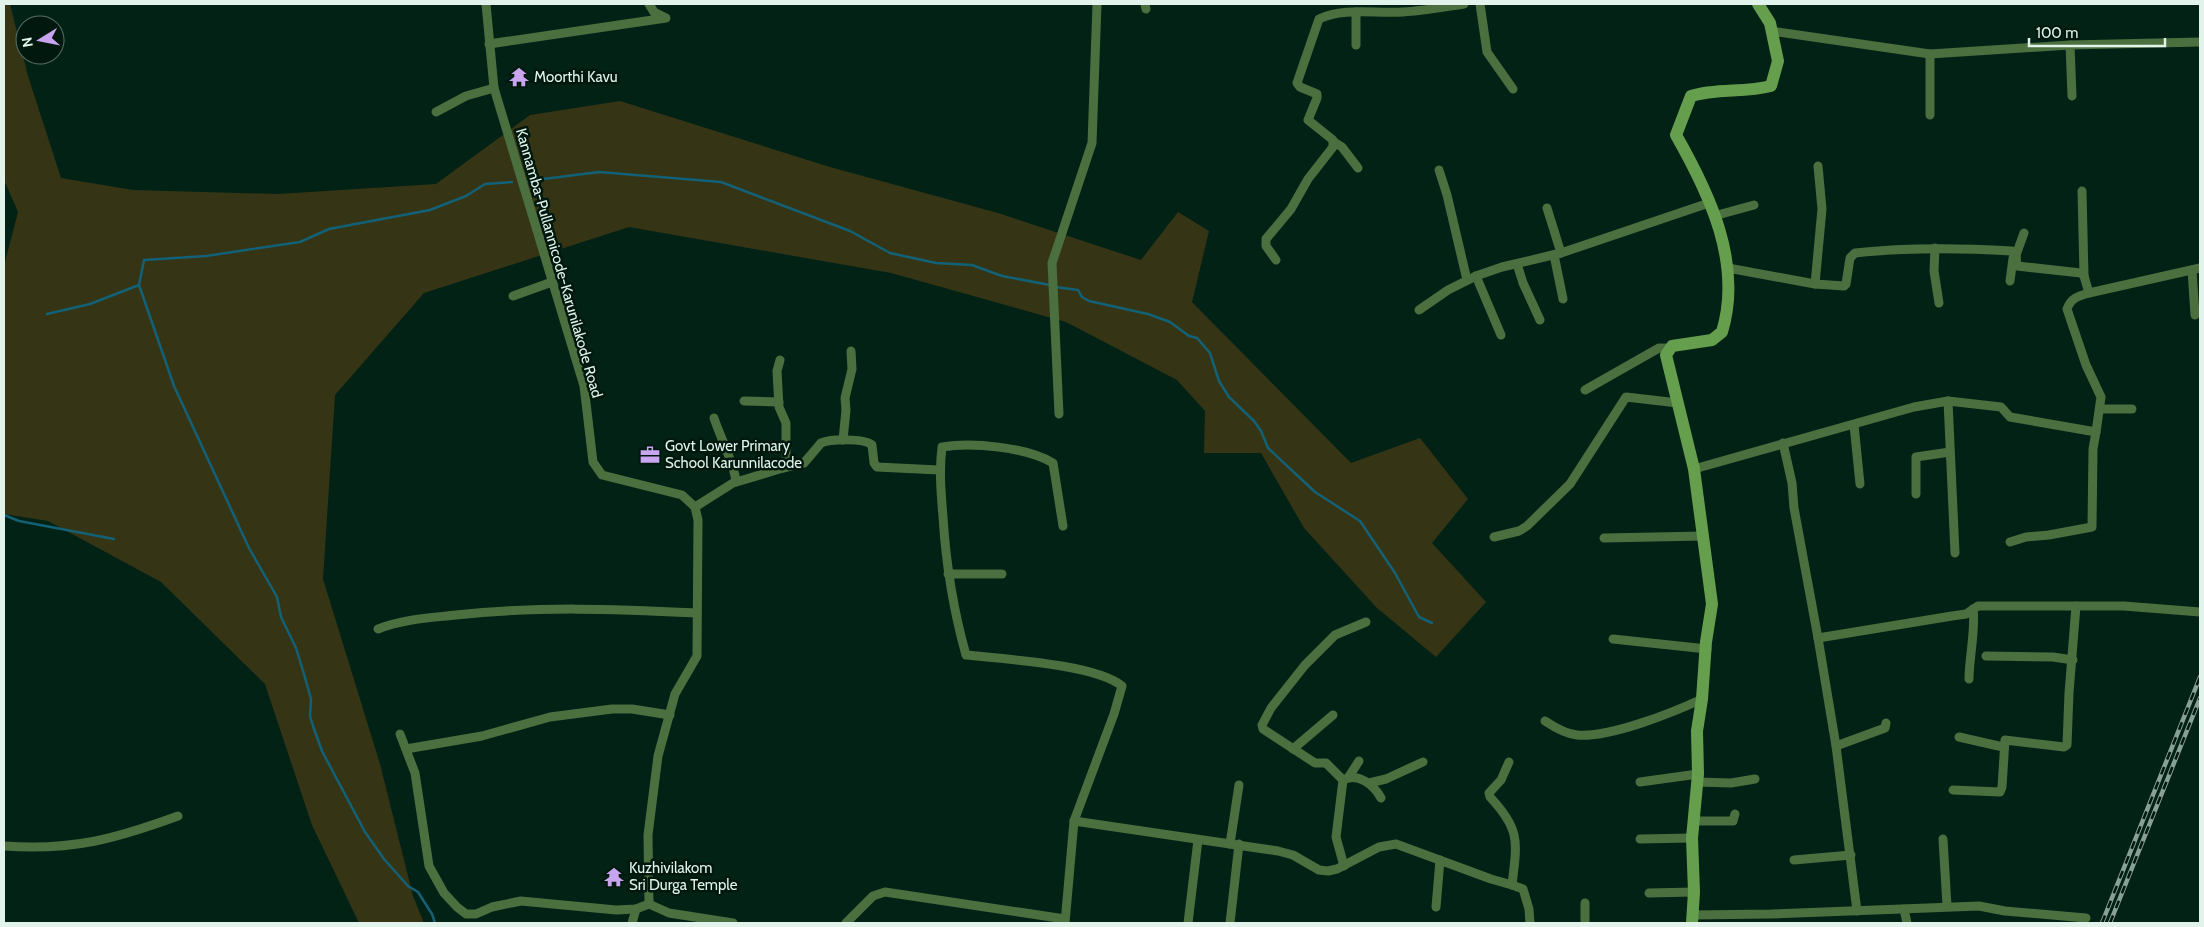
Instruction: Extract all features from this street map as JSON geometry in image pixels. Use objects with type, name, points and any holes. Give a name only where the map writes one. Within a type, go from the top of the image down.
[{"type":"main road","points":[[1692,919],[1694,892],[1692,838],[1697,778],[1697,731],[1712,604],[1694,469],[1666,360],[1668,351],[1672,346],[1712,340],[1722,332],[1728,305],[1728,268],[1722,240],[1699,176],[1676,134],[1691,96],[1705,92],[1752,90],[1771,86],[1778,61],[1770,24],[1758,4]]},
{"type":"street","name":"Kannamba-Pullannicode-Karunilakode Road","points":[[486,4],[488,44],[494,88],[584,386],[593,462],[602,475],[682,494],[695,507]]},
{"type":"street","points":[[488,44],[666,18],[654,12],[649,4]]},
{"type":"street","points":[[1059,414],[1052,263],[1092,143],[1097,4]]},
{"type":"street","points":[[1358,168],[1342,147],[1308,120],[1317,94],[1300,87],[1297,78],[1319,20],[1328,15],[1356,12],[1402,12],[1464,4]]},
{"type":"street","points":[[1480,4],[1487,52],[1513,88]]},
{"type":"street","points":[[1356,12],[1356,45]]},
{"type":"street","points":[[1771,31],[1930,54],[2070,44],[2200,42]]},
{"type":"street","points":[[2070,44],[2072,96]]},
{"type":"street","points":[[1930,54],[1930,115]]},
{"type":"street","points":[[436,112],[466,96],[494,88]]},
{"type":"street","points":[[1276,260],[1266,246],[1266,239],[1291,208],[1308,179],[1333,147],[1334,142]]},
{"type":"street","points":[[1815,284],[1822,210],[1818,166]]},
{"type":"street","points":[[1438,170],[1471,278],[1501,335]]},
{"type":"street","points":[[2082,191],[2084,276],[2089,293]]},
{"type":"street","points":[[1419,310],[1448,290],[1471,278],[1557,254],[1709,202]]},
{"type":"street","points":[[1714,216],[1754,205]]},
{"type":"street","points":[[1547,208],[1557,254],[1563,300]]},
{"type":"street","points":[[2010,281],[2015,254],[2024,233]]},
{"type":"street","points":[[1935,248],[1934,271],[1939,303]]},
{"type":"street","points":[[1728,268],[1815,284],[1844,286],[1846,284],[1850,258],[1856,253],[1935,248],[1994,249],[2015,254]]},
{"type":"street","points":[[2015,254],[2017,266],[2074,272],[2084,276]]},
{"type":"street","points":[[1517,264],[1523,284],[1540,320]]},
{"type":"street","points":[[2010,542],[2022,537],[2049,536],[2092,528],[2093,449],[2101,397],[2086,365],[2067,309],[2069,302],[2074,298],[2089,293],[2196,269],[2195,315]]},
{"type":"street","points":[[513,296],[552,282]]},
{"type":"street","points":[[1584,390],[1659,348],[1665,348],[1668,351]]},
{"type":"street","points":[[843,440],[846,410],[845,398],[852,369],[851,350]]},
{"type":"street","points":[[780,360],[777,371],[779,402],[786,423],[786,461],[783,468]]},
{"type":"street","points":[[1494,537],[1519,531],[1527,526],[1570,484],[1626,397],[1678,403]]},
{"type":"street","points":[[744,401],[779,402]]},
{"type":"street","points":[[1694,469],[1914,407],[1948,401],[2001,407],[2010,417],[2096,432]]},
{"type":"street","points":[[1948,401],[1955,553]]},
{"type":"street","points":[[2100,409],[2132,409]]},
{"type":"street","points":[[714,418],[735,474],[736,482]]},
{"type":"street","points":[[1854,425],[1860,484]]},
{"type":"street","points":[[649,904],[648,835],[658,756],[675,694],[697,656],[698,520],[695,507],[736,482],[804,463],[821,443],[843,440],[868,442],[872,445],[874,463],[877,467],[939,470]]},
{"type":"street","points":[[1783,443],[1792,483],[1794,508],[1836,746],[1857,911]]},
{"type":"street","points":[[846,923],[873,896],[885,892],[1065,921],[1074,821],[1114,714],[1122,686],[1116,681],[1042,663],[966,655],[953,607],[948,574],[939,470],[942,448],[954,445],[978,446],[1040,456],[1053,463],[1063,526]]},
{"type":"street","points":[[1916,494],[1916,457],[1950,452]]},
{"type":"street","points":[[1604,538],[1704,536]]},
{"type":"street","points":[[948,574],[1002,574]]},
{"type":"street","points":[[1818,638],[1966,614],[1978,606],[2124,606],[2200,612]]},
{"type":"street","points":[[1953,790],[2000,792],[2002,787],[2003,747],[2005,740],[2064,747],[2067,745],[2076,606]]},
{"type":"street","points":[[378,629],[399,621],[469,613],[552,608],[697,613]]},
{"type":"street","points":[[1969,679],[1970,653],[1975,619],[1973,609]]},
{"type":"street","points":[[1366,622],[1335,634],[1305,665],[1263,722],[1262,727],[1315,763],[1326,763],[1345,779],[1360,779],[1369,783],[1381,798]]},
{"type":"street","points":[[1613,639],[1707,650]]},
{"type":"street","points":[[1986,656],[2053,657],[2073,660]]},
{"type":"street","points":[[1545,722],[1555,728],[1575,735],[1592,735],[1672,712],[1702,699]]},
{"type":"street","points":[[406,749],[482,736],[550,717],[612,709],[632,709],[670,715]]},
{"type":"street","points":[[1293,749],[1333,715]]},
{"type":"street","points":[[1836,746],[1885,728],[1886,723]]},
{"type":"street","points":[[400,734],[415,773],[429,866],[444,894],[466,914],[476,914],[521,901],[585,908],[636,909],[649,904],[669,913],[733,923]]},
{"type":"street","points":[[1959,736],[2003,747]]},
{"type":"street","points":[[1344,866],[1336,837],[1345,779],[1359,761]]},
{"type":"street","points":[[1369,783],[1386,779],[1423,762]]},
{"type":"street","points":[[1509,762],[1501,780],[1489,793],[1490,797],[1512,824],[1516,849],[1512,884]]},
{"type":"street","points":[[1640,782],[1697,778],[1731,782],[1755,779]]},
{"type":"street","points":[[1230,923],[1239,785]]},
{"type":"street","points":[[1694,821],[1733,821],[1735,814]]},
{"type":"street","points":[[4,846],[46,849],[68,847],[125,836],[178,816]]},
{"type":"street","points":[[1074,821],[1293,854],[1322,870],[1332,871],[1379,847],[1389,845],[1406,846],[1491,879],[1523,889],[1529,909],[1530,923]]},
{"type":"street","points":[[1640,840],[1692,838]]},
{"type":"street","points":[[1943,839],[1947,906]]},
{"type":"street","points":[[1188,923],[1198,840]]},
{"type":"street","points":[[1794,860],[1851,855]]},
{"type":"street","points":[[1436,907],[1440,860]]},
{"type":"street","points":[[1649,893],[1694,892]]},
{"type":"street","points":[[1585,903],[1585,923]]},
{"type":"street","points":[[1692,919],[1771,918],[1947,906],[1979,906],[2005,911],[2086,918]]},
{"type":"street","points":[[632,923],[636,909]]},
{"type":"street","points":[[1904,909],[1907,923]]},
{"type":"shaded area","points":[[4,4],[10,4],[15,24],[15,65],[25,65],[61,178],[133,190],[278,194],[436,184],[530,115],[620,101],[830,167],[998,213],[1141,260],[1178,212],[1209,231],[1192,302],[1351,463],[1420,438],[1468,499],[1432,543],[1486,602],[1436,657],[1377,608],[1304,528],[1261,453],[1204,453],[1205,411],[1177,380],[1066,322],[891,273],[629,227],[424,293],[335,395],[323,579],[380,764],[413,896],[424,923],[359,923],[312,825],[265,684],[161,582],[48,521],[4,514],[4,266],[18,212],[4,180]]},
{"type":"waterway","points":[[528,181],[599,172],[721,182],[850,231],[890,253],[936,263],[972,265],[1002,276],[1050,285]]},
{"type":"waterway","points":[[47,314],[90,304],[139,285],[144,260],[206,256],[300,242],[329,229],[430,210],[466,196],[485,184],[512,182]]},
{"type":"waterway","points":[[139,285],[174,386],[249,548],[277,597],[281,617],[296,648],[304,674],[311,699],[310,716],[322,751],[365,832],[384,859],[408,886],[418,892],[432,914],[435,923]]},
{"type":"waterway","points":[[1055,287],[1078,290],[1082,297],[1089,301],[1148,314],[1170,322],[1189,336],[1197,338],[1210,353],[1219,381],[1229,397],[1254,421],[1261,431],[1268,448],[1315,492],[1360,521],[1395,573],[1419,617],[1432,623]]},
{"type":"waterway","points":[[4,515],[19,521],[114,539]]},
{"type":"railway","points":[[2102,923],[2200,677]]},
{"type":"railway","points":[[2110,923],[2200,698]]},
{"type":"place","name":"Moorthi Kavu","points":[[519,77]]},
{"type":"place","name":"Govt Lower Primary School Karunnilacode","points":[[650,455]]},
{"type":"place","name":"Kuzhivilakom Sri Durga Temple","points":[[614,877]]}]
